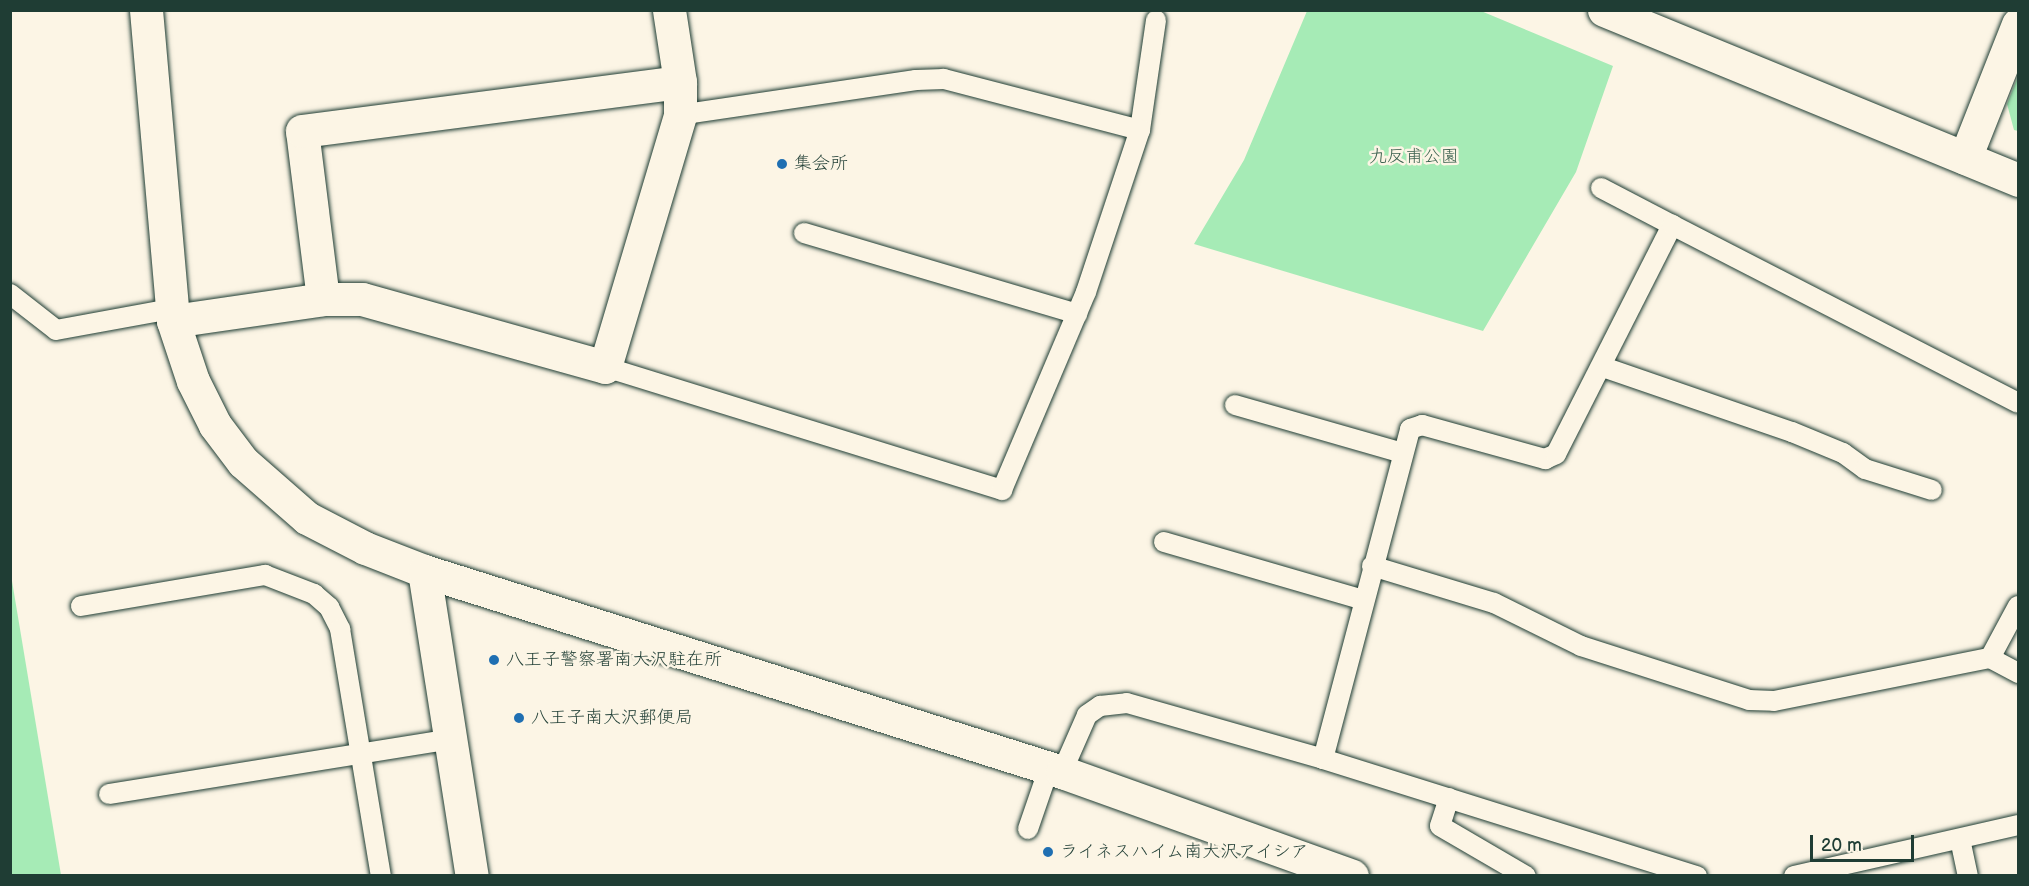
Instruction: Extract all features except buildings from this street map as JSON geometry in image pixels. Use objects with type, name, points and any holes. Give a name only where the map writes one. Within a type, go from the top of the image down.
[{"type":"street","points":[[146,10],[171,315],[193,381],[215,425],[243,462],[307,518],[365,548],[424,571],[1056,770],[1352,876]]},
{"type":"street","points":[[171,315],[324,299],[362,299],[605,368],[680,115],[680,82],[669,10]]},
{"type":"street","points":[[1604,10],[2019,180]]},
{"type":"street","points":[[1965,158],[2019,24]]},
{"type":"street","points":[[324,299],[302,131],[680,82]]},
{"type":"street","points":[[424,571],[472,876]]},
{"type":"lane","points":[[605,368],[1002,490],[1077,314],[1140,130],[1156,20]]},
{"type":"lane","points":[[680,115],[916,80],[944,79],[1140,130]]},
{"type":"lane","points":[[1601,188],[2019,403]]},
{"type":"lane","points":[[1323,759],[1363,600],[1410,429],[1422,425],[1545,459],[1556,454],[1603,367],[1672,225]]},
{"type":"lane","points":[[804,233],[1077,314]]},
{"type":"lane","points":[[10,294],[56,330],[171,315]]},
{"type":"lane","points":[[1603,367],[1792,432],[1843,453],[1864,469],[1932,490]]},
{"type":"lane","points":[[1235,405],[1402,453]]},
{"type":"lane","points":[[1164,542],[1363,600]]},
{"type":"lane","points":[[1372,566],[1494,603],[1581,646],[1749,700],[1774,701],[1990,658],[2019,673]]},
{"type":"lane","points":[[81,606],[265,575],[314,594],[329,607],[340,628],[381,876]]},
{"type":"lane","points":[[1990,658],[2019,606]]},
{"type":"lane","points":[[1028,830],[1056,770],[1087,715],[1100,706],[1119,702],[1323,759],[1677,872],[1697,876]]},
{"type":"lane","points":[[109,794],[451,739]]},
{"type":"lane","points":[[1449,798],[1440,826],[1526,876]]},
{"type":"lane","points":[[1794,876],[2019,825]]},
{"type":"lane","points":[[1960,839],[1968,876]]},
{"type":"green space","name":"九反甫公園","points":[[1307,11],[1481,11],[1613,66],[1576,172],[1483,331],[1194,244],[1244,160]]},
{"type":"green space","points":[[2018,76],[2018,131],[2014,130],[2007,104]]},
{"type":"green space","points":[[11,575],[61,875],[11,875]]},
{"type":"place","name":"集会所","points":[[782,164]]},
{"type":"place","name":"八王子警察署南大沢駐在所","points":[[494,660]]},
{"type":"place","name":"八王子南大沢郵便局","points":[[519,718]]},
{"type":"place","name":"ライネスハイム南大沢アイシア","points":[[1048,852]]}]
